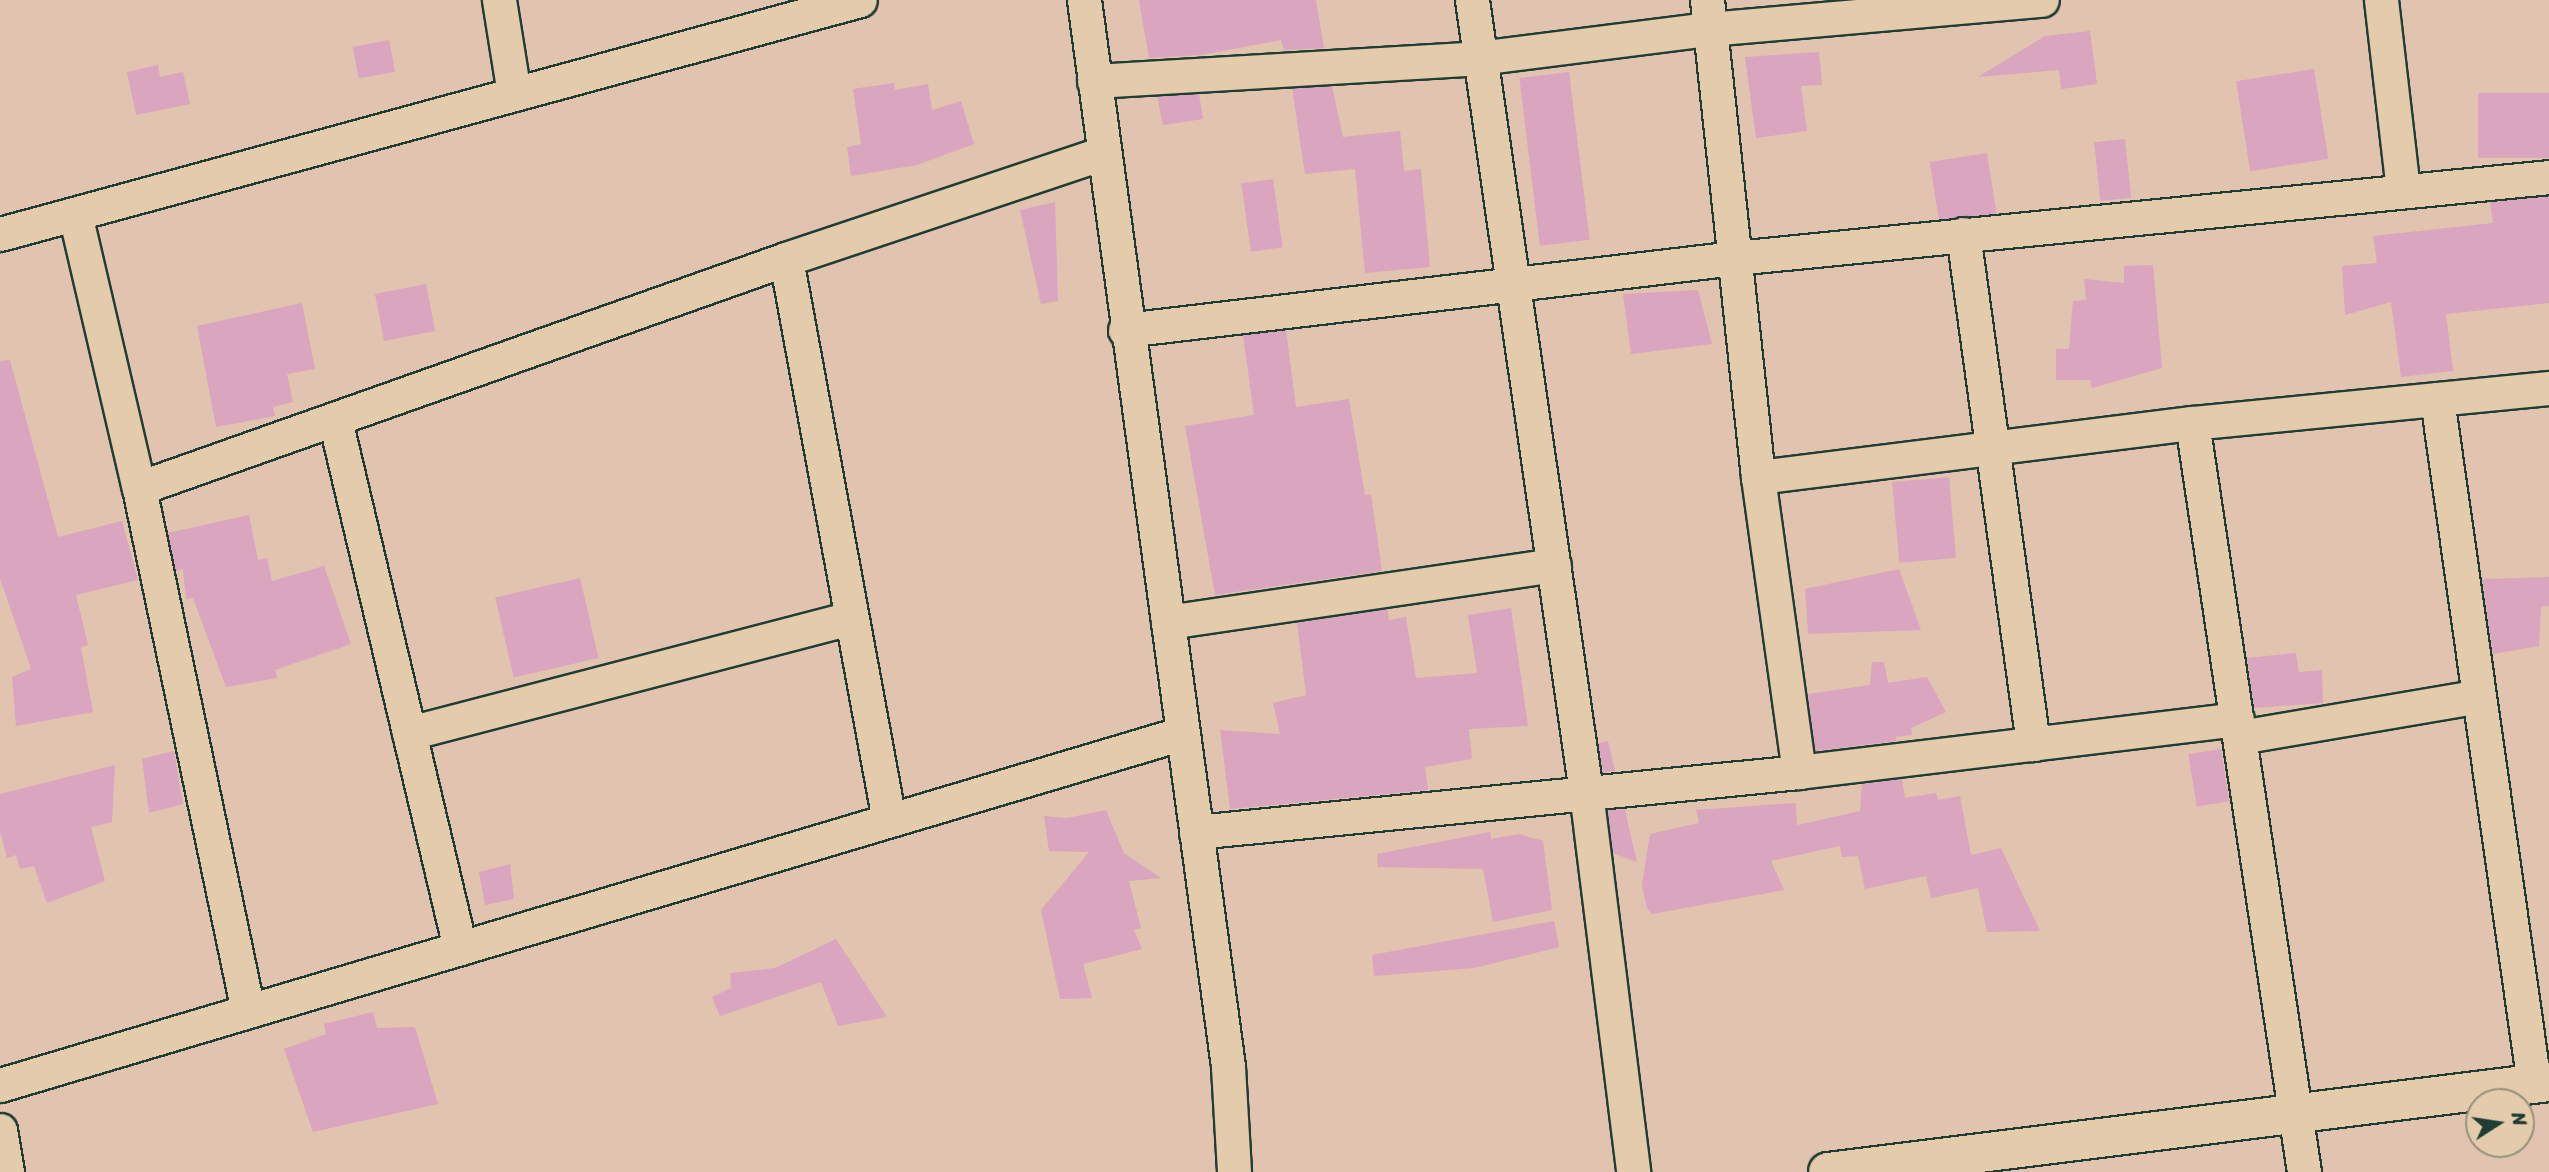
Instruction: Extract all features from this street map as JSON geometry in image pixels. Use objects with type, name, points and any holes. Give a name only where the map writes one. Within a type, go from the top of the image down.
[{"type":"street","points":[[499,0],[514,94]]},
{"type":"street","points":[[0,234],[860,0]]},
{"type":"street","points":[[1084,0],[1125,330],[1168,622],[1228,1067],[1234,1172]]},
{"type":"street","points":[[1472,0],[1478,58],[1586,792],[1633,1172]]},
{"type":"street","points":[[1094,81],[1478,58],[1708,15],[2042,0]]},
{"type":"street","points":[[2381,0],[2403,191]]},
{"type":"street","points":[[1708,15],[1758,477],[1798,772]]},
{"type":"street","points":[[138,488],[786,258],[1103,153]]},
{"type":"street","points":[[1125,330],[1512,282],[1735,258],[2549,177]]},
{"type":"street","points":[[75,214],[138,488],[248,1011]]},
{"type":"street","points":[[1963,234],[2033,744]]},
{"type":"street","points":[[786,258],[889,820]]},
{"type":"street","points":[[1758,477],[1993,451],[2192,423],[2549,388]]},
{"type":"street","points":[[1828,1172],[2297,1116],[2542,1083],[2479,696],[2437,399]]},
{"type":"street","points":[[335,420],[460,948]]},
{"type":"street","points":[[2192,423],[2304,1172]]},
{"type":"street","points":[[1168,622],[1553,565]]},
{"type":"street","points":[[409,733],[850,618]]},
{"type":"street","points":[[1196,832],[1798,772],[2033,744],[2239,728],[2479,696]]},
{"type":"street","points":[[0,1084],[1183,733]]},
{"type":"street","points":[[0,1130],[8,1172]]},
{"type":"building","points":[[1139,0],[1316,0],[1324,48],[1284,50],[1281,40],[1201,55],[1149,58]]},
{"type":"building","points":[[2090,31],[2097,84],[2061,89],[2059,70],[1978,77],[2045,36]]},
{"type":"building","points":[[389,40],[395,71],[359,78],[353,47]]},
{"type":"building","points":[[1819,52],[1822,85],[1801,86],[1807,131],[1756,138],[1745,57]]},
{"type":"building","points":[[158,65],[160,77],[183,72],[190,104],[136,115],[127,72]]},
{"type":"building","points":[[2314,69],[2328,159],[2250,171],[2236,81]]},
{"type":"building","points":[[1569,72],[1590,240],[1540,246],[1519,78]]},
{"type":"building","points":[[894,83],[895,90],[928,84],[932,110],[961,101],[974,144],[917,165],[851,176],[847,147],[861,144],[853,89]]},
{"type":"building","points":[[1332,86],[1343,137],[1400,131],[1404,171],[1421,169],[1430,267],[1365,273],[1355,169],[1305,174],[1292,88]]},
{"type":"building","points":[[2478,93],[2549,93],[2549,158],[2478,158]]},
{"type":"building","points":[[1199,94],[1203,119],[1163,125],[1157,96]]},
{"type":"building","points":[[2125,139],[2131,198],[2100,201],[2094,142]]},
{"type":"building","points":[[1987,153],[1997,213],[1939,222],[1930,162]]},
{"type":"building","points":[[1273,179],[1283,247],[1251,252],[1241,183]]},
{"type":"building","points":[[2549,196],[2549,303],[2446,314],[2453,371],[2401,377],[2391,302],[2345,315],[2342,266],[2377,263],[2373,236],[2493,223],[2490,202]]},
{"type":"building","points":[[1055,202],[1058,301],[1041,304],[1020,210]]},
{"type":"building","points":[[2153,265],[2162,368],[2092,388],[2090,380],[2056,380],[2056,349],[2069,349],[2073,301],[2086,300],[2084,279],[2124,283],[2124,266]]},
{"type":"building","points":[[426,284],[435,331],[384,341],[375,294]]},
{"type":"building","points":[[1698,290],[1712,344],[1631,354],[1623,294]]},
{"type":"building","points":[[302,303],[315,369],[287,374],[293,402],[273,407],[275,416],[216,427],[197,326]]},
{"type":"building","points":[[1286,330],[1296,407],[1349,399],[1365,495],[1371,494],[1382,571],[1215,595],[1185,426],[1254,415],[1243,335]]},
{"type":"building","points":[[10,360],[58,537],[122,521],[138,580],[76,595],[88,645],[81,647],[93,712],[16,726],[12,677],[31,669],[0,578],[0,361]]},
{"type":"building","points":[[1949,477],[1956,558],[1899,563],[1892,482]]},
{"type":"building","points":[[249,515],[258,560],[267,558],[272,581],[324,566],[351,644],[275,670],[277,678],[226,687],[193,598],[186,599],[183,569],[176,571],[168,533]]},
{"type":"building","points":[[1899,569],[1921,630],[1808,634],[1805,589]]},
{"type":"building","points":[[2549,577],[2549,606],[2541,607],[2539,646],[2493,654],[2482,579]]},
{"type":"building","points":[[580,578],[598,658],[514,677],[495,598]]},
{"type":"building","points":[[1511,608],[1528,726],[1469,729],[1472,759],[1425,767],[1428,790],[1230,809],[1220,730],[1280,734],[1273,703],[1306,695],[1297,622],[1387,609],[1389,620],[1406,617],[1416,678],[1477,673],[1468,615]]},
{"type":"building","points":[[2296,653],[2299,672],[2322,670],[2323,703],[2254,708],[2247,658]]},
{"type":"building","points":[[1872,662],[1884,662],[1888,683],[1927,677],[1946,712],[1911,728],[1912,735],[1896,737],[1896,741],[1815,751],[1808,694],[1870,685]]},
{"type":"building","points":[[1608,741],[1615,771],[1603,772],[1598,743]]},
{"type":"building","points":[[2221,749],[2229,801],[2197,807],[2188,754]]},
{"type":"building","points":[[174,751],[183,804],[149,813],[142,759]]},
{"type":"building","points":[[115,765],[112,822],[91,827],[105,881],[47,903],[34,866],[20,869],[16,855],[7,858],[0,831],[0,794]]},
{"type":"building","points":[[1902,779],[1905,798],[1936,793],[1938,800],[1960,796],[1971,855],[2001,848],[2040,931],[1987,932],[1978,888],[1931,898],[1926,876],[1865,889],[1858,856],[1842,857],[1840,846],[1771,861],[1784,890],[1652,914],[1647,908],[1642,885],[1650,834],[1699,823],[1696,810],[1796,803],[1797,825],[1860,811],[1862,784]]},
{"type":"building","points":[[1625,809],[1637,862],[1613,853],[1608,810]]},
{"type":"building","points":[[1106,810],[1124,853],[1161,878],[1129,881],[1141,928],[1134,930],[1142,949],[1083,964],[1092,998],[1060,999],[1041,910],[1089,852],[1049,851],[1044,816],[1067,818]]},
{"type":"building","points":[[1490,832],[1491,839],[1519,834],[1543,841],[1552,910],[1493,922],[1483,869],[1378,867],[1377,854]]},
{"type":"building","points":[[510,864],[514,899],[485,905],[479,872]]},
{"type":"building","points":[[1554,921],[1559,947],[1474,968],[1374,976],[1372,955]]},
{"type":"building","points":[[836,939],[887,1017],[838,1026],[821,982],[720,1016],[712,997],[731,988],[730,973],[775,968]]},
{"type":"building","points":[[373,1012],[377,1028],[415,1027],[438,1104],[313,1132],[284,1049],[326,1034],[324,1024]]}]
